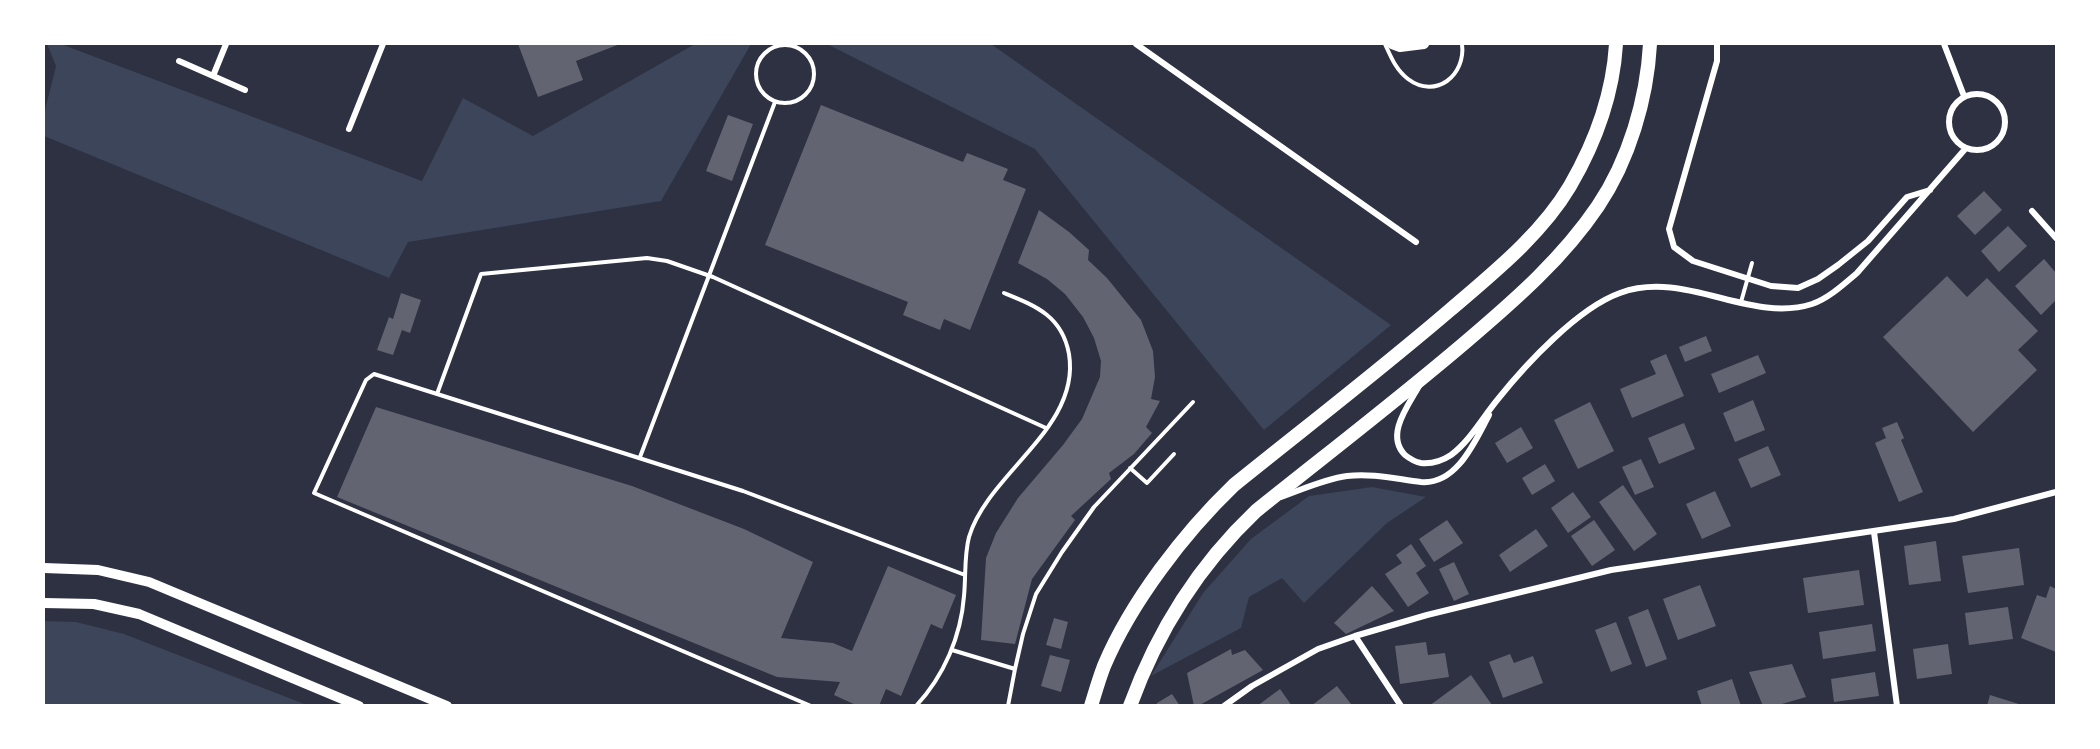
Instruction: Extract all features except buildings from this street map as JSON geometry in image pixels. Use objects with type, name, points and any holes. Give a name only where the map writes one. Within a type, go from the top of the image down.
[{"type":"highway","points":[[1091,705],[1104,666],[1123,629],[1175,550],[1208,509],[1234,485],[1475,289],[1520,247],[1550,213],[1570,187],[1600,121],[1610,85],[1616,44]]},
{"type":"highway","points":[[1130,705],[1157,644],[1202,570],[1233,533],[1268,501],[1498,314],[1545,271],[1577,235],[1599,205],[1633,132],[1643,92],[1650,44]]},
{"type":"main road","points":[[1392,44],[1400,47],[1424,44]]},
{"type":"main road","points":[[44,568],[98,570],[149,582],[447,705]]},
{"type":"main road","points":[[44,603],[94,604],[139,614],[359,705]]},
{"type":"street","points":[[213,76],[226,44]]},
{"type":"street","points":[[349,129],[383,44]]},
{"type":"street","points":[[1136,44],[1416,242]]},
{"type":"street","points":[[1717,44],[1717,61],[1669,229],[1674,247],[1693,261],[1771,286],[1798,288],[1818,279],[1868,241],[1907,197],[1930,189]]},
{"type":"street","points":[[1944,44],[1964,96]]},
{"type":"street","points":[[179,62],[245,90]]},
{"type":"street","points":[[1983,94],[1992,97],[2004,112],[2004,130],[2000,139],[1984,150],[1966,148],[1957,142],[1951,133],[1948,123],[1950,112],[1964,96],[1983,94]]},
{"type":"street","points":[[1427,374],[1400,419],[1397,435],[1399,449],[1408,458],[1419,463],[1436,463],[1452,454],[1531,362],[1575,321],[1600,302],[1622,292],[1653,286],[1704,293],[1771,309],[1792,308],[1814,303],[1839,288],[1857,273],[1966,148]]},
{"type":"street","points":[[2032,211],[2056,238]]},
{"type":"street","points":[[1268,501],[1348,476],[1376,475],[1424,482],[1442,478],[1455,469],[1467,454],[1498,399]]},
{"type":"street","points":[[1224,705],[1252,686],[1318,649],[1427,615],[1611,570],[1954,519],[2056,492]]},
{"type":"street","points":[[1874,532],[1896,705]]},
{"type":"street","points":[[1355,636],[1398,704]]},
{"type":"lane","points":[[1385,44],[1395,65],[1409,80],[1426,87],[1443,85],[1459,70],[1463,52],[1462,44]]},
{"type":"lane","points":[[775,46],[795,46],[804,52],[813,65],[812,86],[806,94],[795,101],[775,102],[766,97],[758,86],[757,66],[766,51],[775,46]]},
{"type":"lane","points":[[640,457],[775,102]]},
{"type":"lane","points":[[437,394],[481,274],[647,258],[667,261],[709,275],[1046,428]]},
{"type":"lane","points":[[1741,302],[1752,263]]},
{"type":"lane","points":[[916,705],[938,677],[952,650],[962,620],[965,560],[970,537],[979,514],[1056,413],[1065,392],[1071,367],[1066,342],[1059,326],[1045,313],[1004,292]]},
{"type":"lane","points":[[812,705],[314,493],[366,380],[374,374],[640,457],[743,491],[965,575]]},
{"type":"lane","points":[[1008,705],[1023,634],[1036,594],[1094,507],[1193,402]]},
{"type":"lane","points":[[1131,468],[1147,483],[1174,454]]},
{"type":"lane","points":[[952,650],[1015,669]]},
{"type":"shaded area","points":[[47,44],[61,44],[422,181],[463,98],[533,136],[695,44],[751,44],[661,201],[408,242],[389,278],[44,136],[44,114],[56,66]]},
{"type":"shaded area","points":[[827,44],[991,44],[1391,325],[1264,430],[1035,149]]},
{"type":"shaded area","points":[[1372,487],[1426,497],[1387,523],[1304,603],[1282,578],[1249,597],[1241,628],[1151,676],[1203,593],[1251,539],[1309,496]]},
{"type":"shaded area","points":[[44,621],[76,622],[124,634],[307,705],[44,705]]}]
